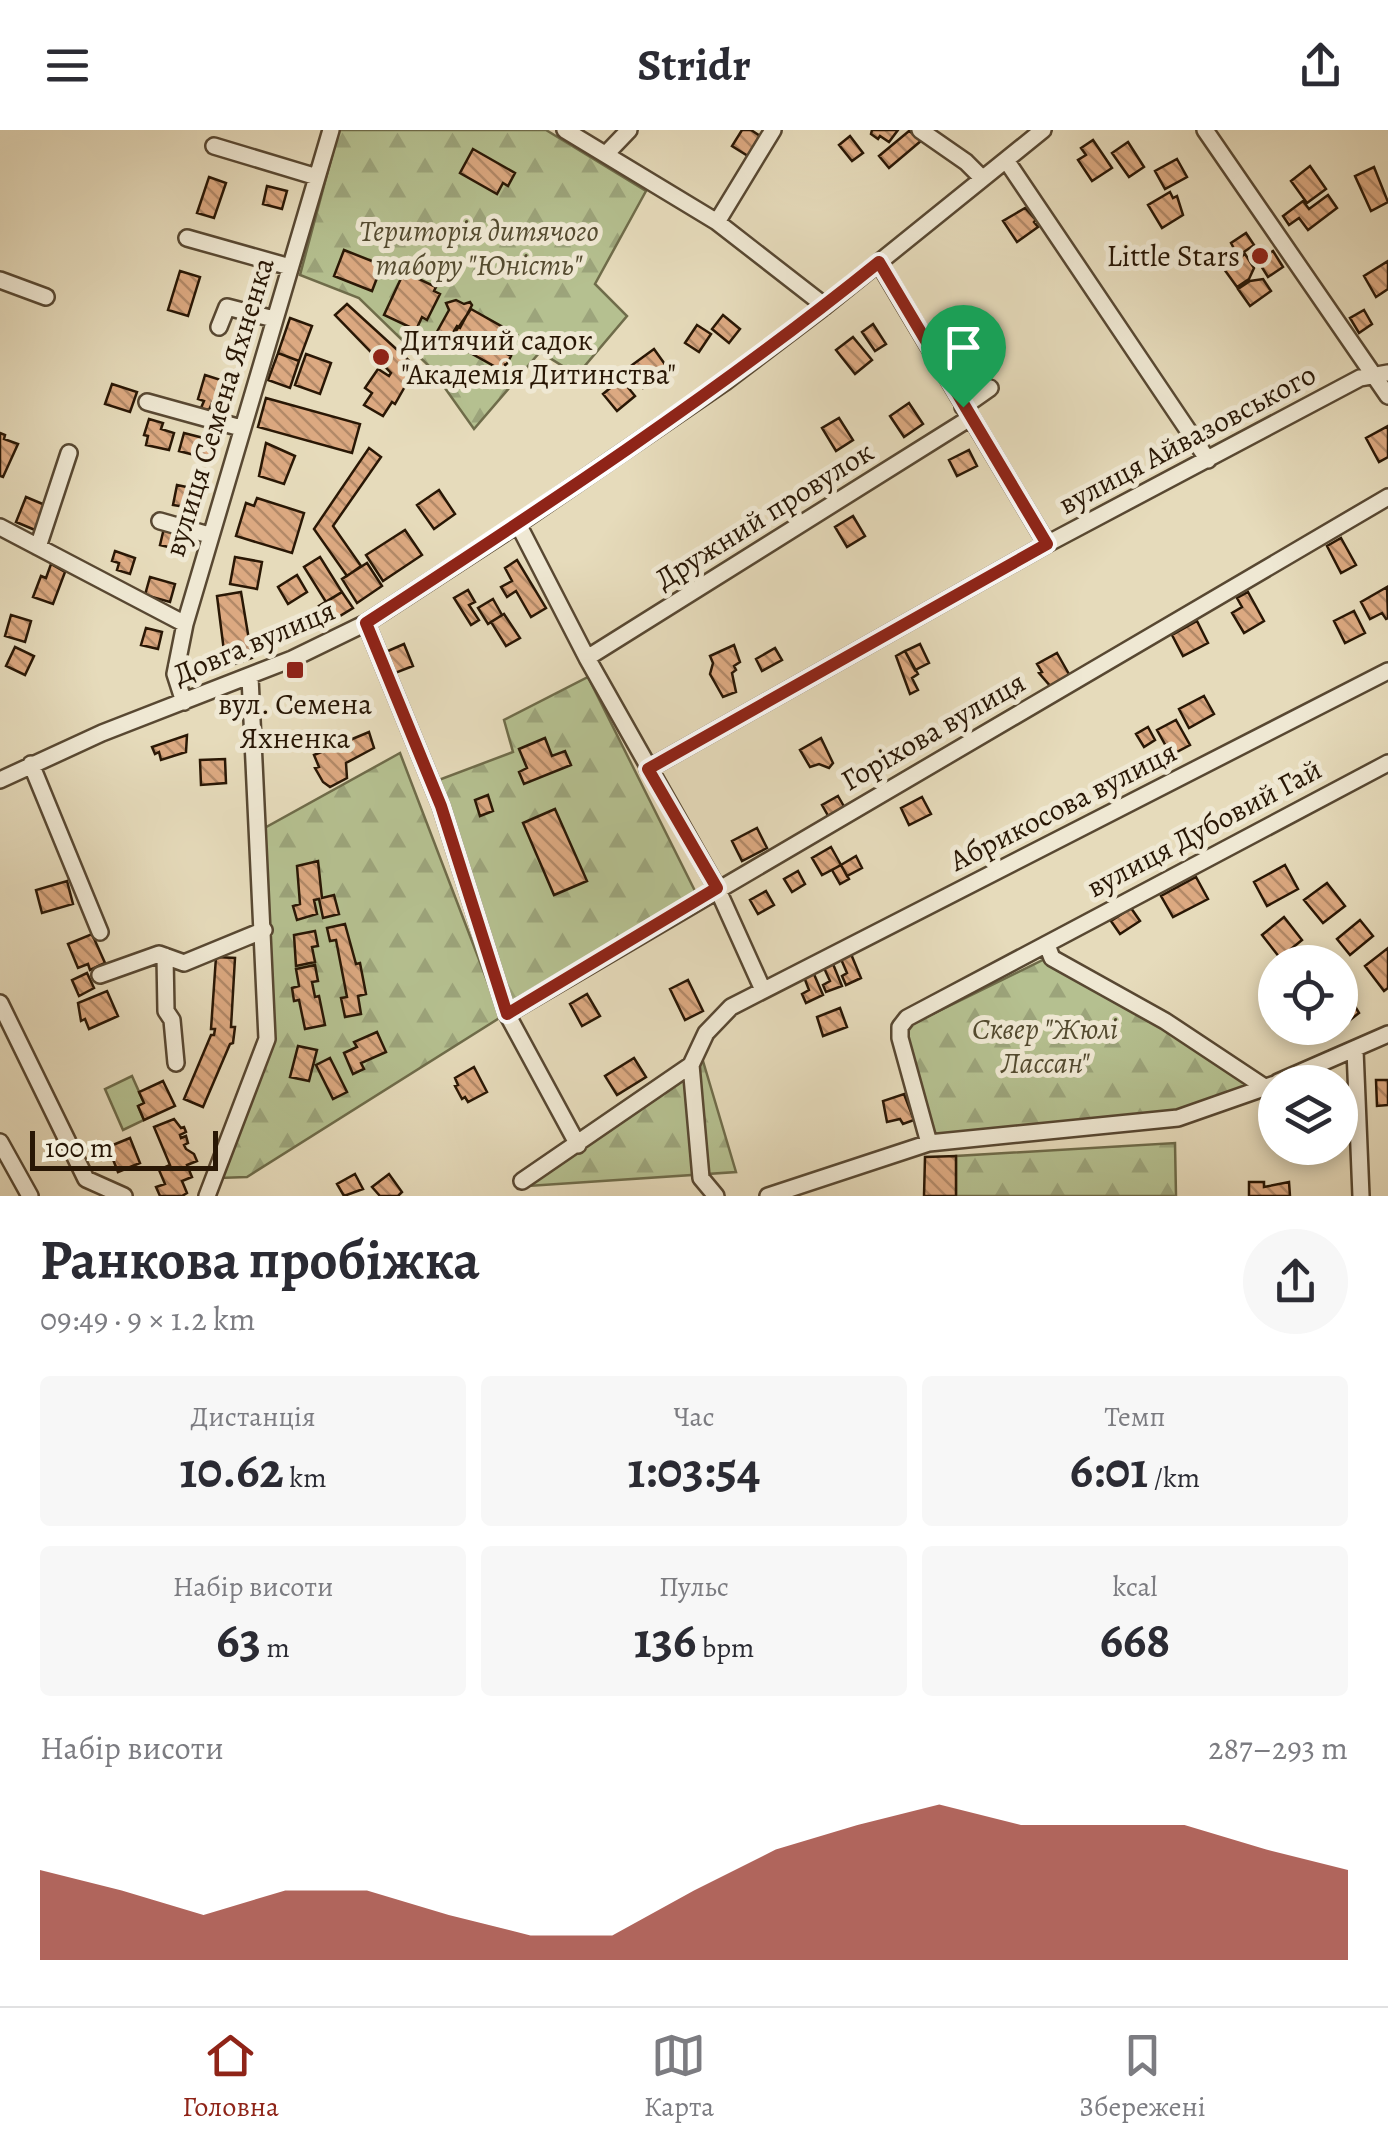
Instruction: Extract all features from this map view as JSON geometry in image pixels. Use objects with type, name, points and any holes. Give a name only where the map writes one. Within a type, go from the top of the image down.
[{"type":"street","name":"вулиця Семена Яхненка","points":[[184,702],[176,674],[185,624],[331,130]]},
{"type":"street","points":[[566,130],[718,222],[825,306]]},
{"type":"street","points":[[606,154],[630,130]]},
{"type":"street","points":[[718,222],[773,130]]},
{"type":"street","points":[[920,130],[982,178]]},
{"type":"street","name":"Довга вулиця","points":[[0,780],[250,677],[366,623],[725,382],[1043,130]]},
{"type":"street","points":[[1205,130],[1381,374],[1388,396]]},
{"type":"street","points":[[214,146],[317,176]]},
{"type":"street","points":[[1006,160],[1208,460]]},
{"type":"street","points":[[186,238],[290,267]]},
{"type":"street","points":[[879,262],[1047,544]]},
{"type":"street","points":[[0,280],[46,297]]},
{"type":"street","points":[[219,327],[227,307],[274,320]]},
{"type":"street","name":"вулиця Айвазовського","points":[[648,769],[1047,544],[1360,378],[1381,374]]},
{"type":"street","name":"Дружний провулок","points":[[587,658],[966,412],[990,388]]},
{"type":"street","points":[[147,402],[241,428]]},
{"type":"street","points":[[38,547],[69,454]]},
{"type":"street","name":"Горіхова вулиця","points":[[507,1014],[1388,498]]},
{"type":"street","points":[[160,521],[209,535]]},
{"type":"street","points":[[518,524],[587,658],[717,888],[763,990]]},
{"type":"street","points":[[0,527],[185,624]]},
{"type":"street","points":[[366,623],[441,806],[507,1014],[578,1145]]},
{"type":"street","name":"Абрикосова вулиця","points":[[691,1065],[706,1033],[731,1007],[1388,671]]},
{"type":"street","points":[[207,1196],[267,1039],[250,677]]},
{"type":"street","name":"вулиця Дубовий Гай","points":[[929,1142],[900,1038],[902,1022],[1047,945],[1051,939],[1388,763]]},
{"type":"street","points":[[31,764],[100,932]]},
{"type":"street","points":[[100,975],[159,954],[184,963],[264,930]]},
{"type":"street","points":[[1047,945],[1052,958],[1258,1076]]},
{"type":"street","points":[[165,956],[166,1011],[172,1020],[176,1063]]},
{"type":"street","points":[[0,1002],[86,1179],[124,1196]]},
{"type":"street","points":[[1320,1065],[1388,1034]]},
{"type":"street","points":[[1355,1050],[1360,1196]]},
{"type":"street","points":[[522,1181],[691,1065]]},
{"type":"street","points":[[691,1065],[701,1178],[716,1196]]},
{"type":"street","points":[[768,1196],[929,1142],[1178,1118],[1258,1090]]},
{"type":"street","points":[[0,1142],[30,1196]]},
{"type":"green space","name":"Територія дитячого табору \"Юність\"","points":[[339,130],[546,130],[646,191],[595,284],[627,316],[577,375],[540,352],[474,429],[430,367],[359,298],[300,275]]},
{"type":"green space","points":[[588,677],[697,895],[510,1007],[436,781],[513,752],[504,720]]},
{"type":"green space","points":[[400,753],[501,1017],[247,1177],[219,1178],[272,1040],[261,830]]},
{"type":"green space","name":"Сквер \"Жюлі Лассан\"","points":[[1049,957],[1258,1082],[1258,1088],[1177,1115],[934,1139],[898,1031]]},
{"type":"green space","points":[[703,1061],[736,1172],[528,1186]]},
{"type":"green space","points":[[132,1076],[144,1103],[138,1106],[144,1120],[123,1130],[105,1089]]},
{"type":"green space","points":[[1175,1143],[1176,1196],[956,1196],[956,1156]]},
{"type":"building","points":[[742,130],[760,136],[748,156],[732,146]]},
{"type":"building","points":[[872,130],[898,130],[889,142],[880,136],[878,139],[871,134]]},
{"type":"building","points":[[909,131],[922,140],[889,168],[879,156]]},
{"type":"building","points":[[850,136],[863,153],[852,161],[839,145]]},
{"type":"building","points":[[1093,140],[1112,168],[1092,181],[1078,160],[1086,155],[1081,148]]},
{"type":"building","points":[[1128,142],[1144,167],[1129,177],[1112,153]]},
{"type":"building","points":[[473,149],[515,173],[508,186],[503,183],[497,194],[460,173]]},
{"type":"building","points":[[1177,159],[1187,177],[1165,189],[1155,171]]},
{"type":"building","points":[[1310,166],[1326,189],[1307,203],[1291,181]]},
{"type":"building","points":[[1374,167],[1388,202],[1371,211],[1355,176]]},
{"type":"building","points":[[209,177],[226,183],[214,218],[197,213]]},
{"type":"building","points":[[267,186],[287,191],[282,209],[263,204]]},
{"type":"building","points":[[1170,192],[1173,198],[1177,196],[1183,215],[1162,228],[1148,205]]},
{"type":"building","points":[[1328,195],[1337,208],[1308,230],[1299,218],[1289,225],[1283,216],[1303,201],[1309,209]]},
{"type":"building","points":[[1025,208],[1038,227],[1017,242],[1003,221]]},
{"type":"building","points":[[1246,233],[1254,245],[1238,256],[1231,243]]},
{"type":"building","points":[[344,250],[382,265],[372,291],[334,276]]},
{"type":"building","points":[[1273,251],[1283,267],[1268,277],[1258,261]]},
{"type":"building","points":[[1245,254],[1254,268],[1249,279],[1237,287],[1224,269]]},
{"type":"building","points":[[1388,261],[1388,289],[1376,297],[1364,276]]},
{"type":"building","points":[[180,271],[200,277],[188,316],[168,310]]},
{"type":"building","points":[[404,272],[436,287],[434,291],[440,294],[427,320],[422,317],[416,330],[384,315]]},
{"type":"building","points":[[1263,279],[1271,291],[1250,306],[1238,289]]},
{"type":"building","points":[[249,289],[266,294],[261,312],[244,308]]},
{"type":"building","points":[[456,300],[472,305],[445,346],[433,339],[449,310],[446,303]]},
{"type":"building","points":[[347,304],[416,367],[395,404],[392,402],[383,416],[364,405],[372,393],[365,388],[378,369],[389,376],[391,373],[335,315]]},
{"type":"building","points":[[471,309],[517,335],[503,371],[449,341]]},
{"type":"building","points":[[1364,310],[1372,324],[1359,333],[1350,318]]},
{"type":"building","points":[[723,315],[740,329],[729,343],[712,329]]},
{"type":"building","points":[[290,318],[312,326],[299,361],[278,353]]},
{"type":"building","points":[[873,324],[886,344],[875,351],[862,332]]},
{"type":"building","points":[[697,325],[711,334],[699,352],[685,343]]},
{"type":"building","points":[[853,337],[872,360],[855,374],[836,350]]},
{"type":"building","points":[[654,349],[669,370],[643,388],[628,368]]},
{"type":"building","points":[[278,353],[299,361],[290,388],[268,380]]},
{"type":"building","points":[[306,354],[331,363],[320,394],[295,385]]},
{"type":"building","points":[[205,375],[224,381],[216,405],[212,403],[209,410],[201,408],[204,401],[198,399]]},
{"type":"building","points":[[621,379],[635,396],[617,411],[603,394]]},
{"type":"building","points":[[112,384],[137,392],[130,412],[105,404]]},
{"type":"building","points":[[266,398],[360,424],[352,453],[258,427]]},
{"type":"building","points":[[909,403],[923,424],[904,437],[890,416]]},
{"type":"building","points":[[839,418],[853,440],[836,451],[822,428]]},
{"type":"building","points":[[149,419],[163,423],[161,429],[174,433],[169,450],[146,445],[148,436],[144,435]]},
{"type":"building","points":[[1388,426],[1388,457],[1379,462],[1366,438]]},
{"type":"building","points":[[0,433],[5,435],[4,439],[18,444],[3,477],[0,476]]},
{"type":"building","points":[[184,433],[215,441],[210,459],[179,451]]},
{"type":"building","points":[[266,443],[295,456],[284,484],[259,476]]},
{"type":"building","points":[[369,448],[381,457],[333,526],[361,566],[347,576],[314,529]]},
{"type":"building","points":[[969,450],[977,466],[957,476],[949,460]]},
{"type":"building","points":[[177,485],[201,490],[198,509],[173,505]]},
{"type":"building","points":[[439,490],[455,514],[434,529],[417,505]]},
{"type":"building","points":[[26,497],[45,505],[35,530],[16,522]]},
{"type":"building","points":[[257,498],[304,513],[292,553],[236,536],[246,503],[254,506]]},
{"type":"building","points":[[853,516],[865,536],[847,547],[835,527]]},
{"type":"building","points":[[164,528],[185,534],[181,550],[160,545]]},
{"type":"building","points":[[405,530],[422,555],[383,581],[366,555]]},
{"type":"building","points":[[1341,538],[1356,565],[1341,573],[1327,546]]},
{"type":"building","points":[[115,551],[135,558],[130,574],[117,570],[119,563],[112,561]]},
{"type":"building","points":[[235,557],[262,562],[257,589],[230,584]]},
{"type":"building","points":[[320,557],[342,592],[326,602],[304,567]]},
{"type":"building","points":[[517,560],[546,608],[531,617],[516,591],[507,597],[501,587],[512,581],[505,568]]},
{"type":"building","points":[[367,563],[382,586],[357,603],[342,579]]},
{"type":"building","points":[[51,564],[65,572],[53,604],[33,597],[41,576],[46,578]]},
{"type":"building","points":[[297,575],[307,592],[288,604],[278,587]]},
{"type":"building","points":[[150,577],[175,584],[170,602],[145,595]]},
{"type":"building","points":[[1387,587],[1388,618],[1382,613],[1370,619],[1361,602]]},
{"type":"building","points":[[468,590],[475,602],[469,605],[479,620],[471,625],[454,598]]},
{"type":"building","points":[[241,592],[252,658],[226,667],[217,596]]},
{"type":"building","points":[[342,592],[353,608],[330,622],[319,606]]},
{"type":"building","points":[[1248,592],[1264,621],[1244,633],[1232,613],[1242,607],[1237,598]]},
{"type":"building","points":[[493,599],[502,615],[488,624],[478,608]]},
{"type":"building","points":[[1354,611],[1365,633],[1345,643],[1334,621]]},
{"type":"building","points":[[504,614],[520,638],[506,646],[491,622]]},
{"type":"building","points":[[11,615],[31,621],[25,642],[5,636]]},
{"type":"building","points":[[1197,621],[1208,643],[1183,656],[1172,635]]},
{"type":"building","points":[[146,628],[162,632],[158,649],[141,645]]},
{"type":"building","points":[[404,644],[413,666],[390,675],[381,654]]},
{"type":"building","points":[[920,644],[929,663],[915,670],[905,651]]},
{"type":"building","points":[[734,645],[740,662],[732,673],[736,692],[723,697],[710,674],[710,656]]},
{"type":"building","points":[[15,647],[34,656],[25,675],[6,666]]},
{"type":"building","points":[[775,648],[782,660],[762,671],[756,659]]},
{"type":"building","points":[[905,651],[918,674],[912,678],[918,690],[910,694],[896,656]]},
{"type":"building","points":[[1057,653],[1070,676],[1051,687],[1037,664]]},
{"type":"building","points":[[1204,696],[1214,714],[1189,728],[1179,709]]},
{"type":"building","points":[[1176,720],[1190,745],[1171,755],[1157,730]]},
{"type":"building","points":[[1148,727],[1155,740],[1144,747],[1136,734]]},
{"type":"building","points":[[369,732],[374,748],[346,763],[347,778],[330,787],[323,782],[315,768],[319,767],[314,755]]},
{"type":"building","points":[[187,735],[186,752],[161,760],[159,752],[155,754],[152,747]]},
{"type":"building","points":[[545,738],[552,756],[565,751],[571,765],[524,784],[519,772],[527,768],[519,749]]},
{"type":"building","points":[[821,738],[833,763],[829,768],[819,764],[810,767],[800,750]]},
{"type":"building","points":[[225,759],[226,783],[201,785],[200,760]]},
{"type":"building","points":[[488,795],[493,811],[480,816],[475,800]]},
{"type":"building","points":[[838,796],[846,810],[830,819],[822,805]]},
{"type":"building","points":[[922,797],[931,814],[909,825],[901,808]]},
{"type":"building","points":[[555,809],[587,881],[554,895],[523,823]]},
{"type":"building","points":[[757,828],[767,848],[742,861],[732,841]]},
{"type":"building","points":[[831,847],[841,865],[822,875],[812,858]]},
{"type":"building","points":[[856,856],[862,868],[847,876],[841,865]]},
{"type":"building","points":[[318,861],[322,898],[334,895],[339,914],[323,918],[319,899],[314,900],[317,914],[297,920],[293,906],[300,904],[297,866]]},
{"type":"building","points":[[841,865],[849,879],[840,884],[832,870]]},
{"type":"building","points":[[1285,865],[1298,889],[1267,906],[1254,882]]},
{"type":"building","points":[[798,871],[805,884],[792,892],[784,879]]},
{"type":"building","points":[[1196,877],[1208,899],[1173,917],[1161,896]]},
{"type":"building","points":[[67,881],[73,904],[42,913],[36,890]]},
{"type":"building","points":[[1327,883],[1345,906],[1323,923],[1304,900]]},
{"type":"building","points":[[766,891],[774,905],[758,914],[750,900]]},
{"type":"building","points":[[1131,908],[1140,921],[1120,934],[1111,921]]},
{"type":"building","points":[[1284,917],[1302,940],[1296,945],[1270,945],[1262,935]]},
{"type":"building","points":[[1360,920],[1373,936],[1358,948],[1358,945],[1342,945],[1337,939]]},
{"type":"building","points":[[345,924],[356,964],[360,963],[366,994],[358,996],[361,1014],[345,1017],[341,998],[347,997],[336,940],[330,941],[327,928]]},
{"type":"building","points":[[315,931],[315,962],[296,966],[294,935]]},
{"type":"building","points":[[92,934],[105,963],[90,970],[88,964],[78,968],[68,944]]},
{"type":"building","points":[[1388,948],[1388,988],[1384,991],[1365,966]]},
{"type":"building","points":[[851,954],[861,978],[846,985],[842,976],[847,973],[841,959]]},
{"type":"building","points":[[216,957],[235,958],[231,1027],[235,1027],[233,1043],[203,1107],[184,1099],[214,1035],[215,1029],[211,1029]]},
{"type":"building","points":[[833,964],[842,986],[826,992],[823,985],[830,981],[824,968]]},
{"type":"building","points":[[315,965],[318,981],[312,982],[325,1025],[305,1029],[299,1000],[294,1001],[292,988],[299,986],[296,969]]},
{"type":"building","points":[[813,972],[823,995],[806,1003],[802,994],[809,990],[804,977]]},
{"type":"building","points":[[87,973],[94,988],[79,996],[72,980]]},
{"type":"building","points":[[688,980],[703,1011],[685,1020],[670,989]]},
{"type":"building","points":[[107,991],[118,1016],[89,1029],[85,1019],[81,1021],[78,1003]]},
{"type":"building","points":[[587,994],[600,1016],[582,1026],[570,1004]]},
{"type":"building","points":[[840,1008],[847,1027],[823,1036],[817,1017]]},
{"type":"building","points":[[377,1032],[386,1052],[361,1063],[364,1069],[353,1074],[344,1053],[357,1047],[354,1042]]},
{"type":"building","points":[[298,1046],[317,1050],[309,1081],[290,1077]]},
{"type":"building","points":[[330,1058],[347,1092],[333,1099],[316,1065]]},
{"type":"building","points":[[634,1058],[646,1077],[617,1095],[605,1076]]},
{"type":"building","points":[[474,1067],[487,1092],[468,1102],[465,1097],[462,1099],[455,1078]]},
{"type":"building","points":[[1376,1080],[1388,1080],[1388,1105],[1377,1106]]},
{"type":"building","points":[[163,1081],[175,1106],[144,1120],[138,1106],[144,1103],[139,1092]]},
{"type":"building","points":[[904,1094],[914,1120],[903,1124],[900,1119],[887,1122],[883,1101]]},
{"type":"building","points":[[174,1119],[184,1127],[186,1132],[181,1138],[186,1136],[188,1143],[184,1145],[197,1161],[187,1165],[192,1177],[182,1181],[187,1193],[160,1196],[156,1187],[165,1184],[159,1170],[170,1165],[154,1127]]},
{"type":"building","points":[[130,1138],[140,1163],[118,1172],[108,1147]]},
{"type":"building","points":[[956,1156],[956,1196],[924,1196],[925,1157]]},
{"type":"building","points":[[355,1174],[363,1189],[344,1196],[337,1184]]},
{"type":"building","points":[[389,1174],[402,1192],[398,1196],[380,1196],[372,1187]]},
{"type":"building","points":[[1249,1182],[1264,1182],[1264,1187],[1289,1182],[1290,1196],[1249,1196]]},
{"type":"place","name":"Little Stars","points":[[1260,256]]},
{"type":"place","name":"Дитячий садок \"Академія Дитинства\"","points":[[381,357]]},
{"type":"place","name":"вул. Семена Яхненка","points":[[295,670]]},
{"type":"route","points":[[879,262],[963,407],[1047,544],[648,769],[717,888],[507,1014],[441,806],[366,623],[725,382],[879,262]]}]
